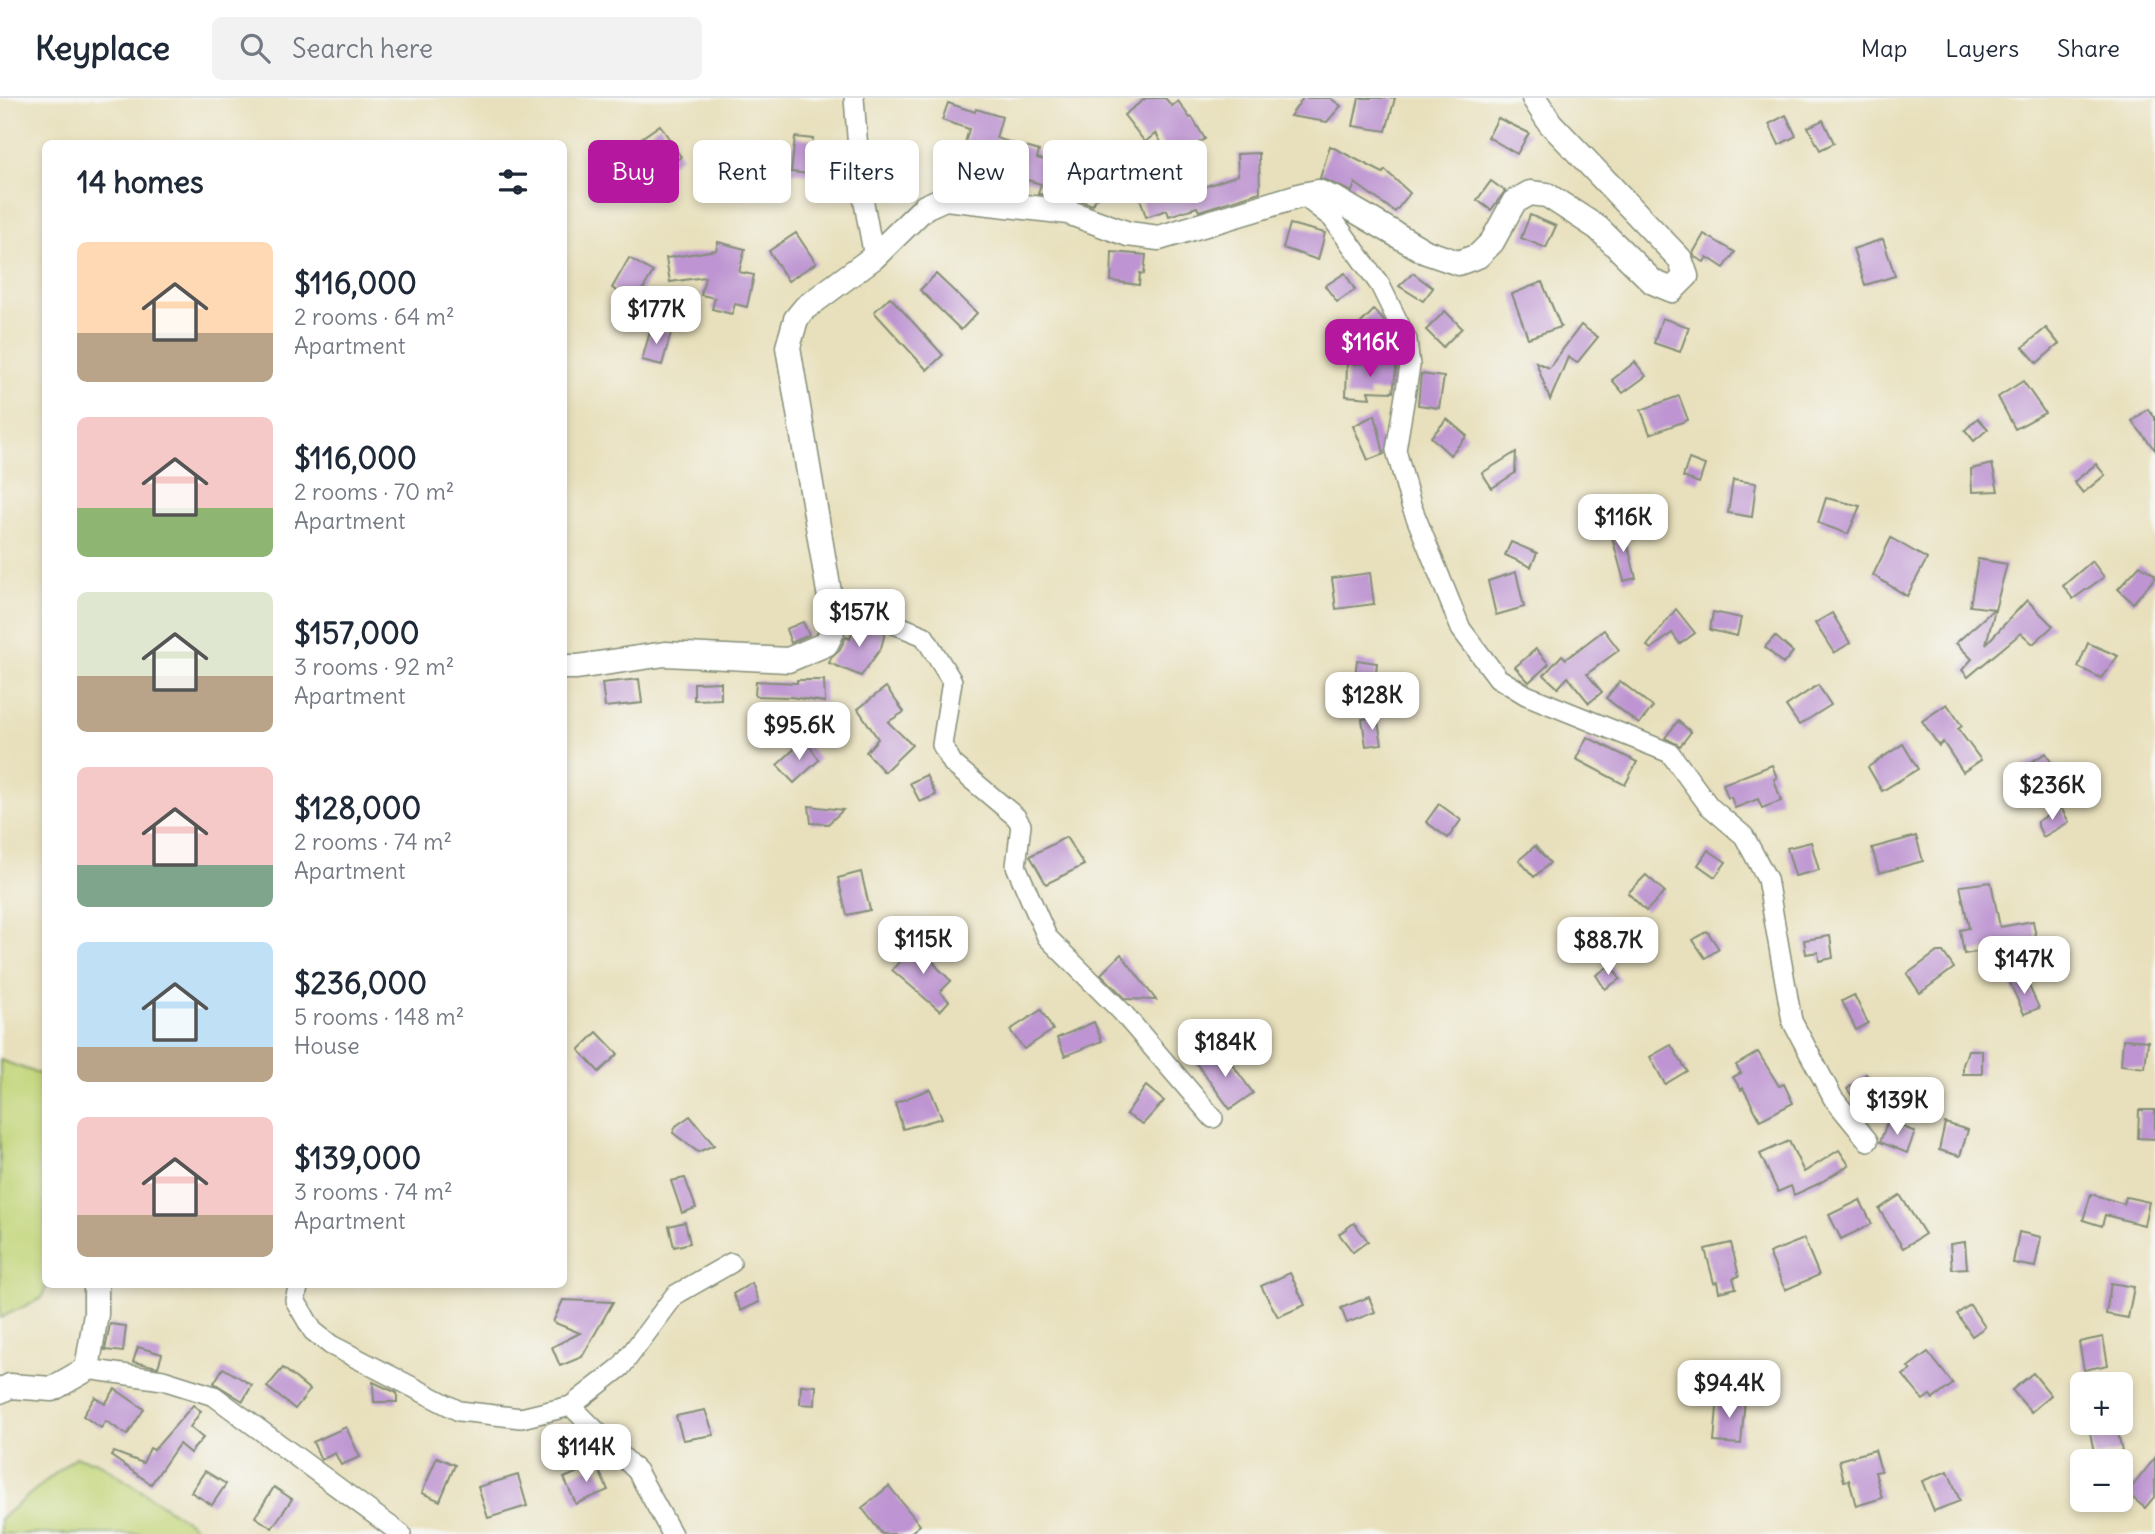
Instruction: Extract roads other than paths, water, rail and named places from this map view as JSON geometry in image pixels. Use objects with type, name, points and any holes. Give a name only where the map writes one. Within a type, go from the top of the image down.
[{"type":"street","points":[[854,98],[861,187],[874,257]]},
{"type":"street","points":[[567,667],[665,654],[788,660],[826,644],[832,632],[830,598],[788,347],[796,318],[805,308],[874,257],[925,207],[945,198],[1068,212],[1128,234],[1159,237],[1318,192],[1337,200],[1426,252],[1458,263],[1478,256],[1492,242],[1514,202],[1530,193],[1547,195],[1598,228],[1653,282],[1672,290],[1686,276],[1679,259],[1550,123],[1534,98]]},
{"type":"street","points":[[1302,195],[1332,218],[1380,285],[1407,341],[1410,366],[1396,450],[1411,505],[1461,629],[1498,678],[1526,695],[1670,753],[1709,806],[1744,836],[1767,879],[1792,1021],[1833,1098],[1868,1141]]},
{"type":"street","points":[[830,598],[924,636],[952,681],[942,746],[953,764],[1016,817],[1021,825],[1016,866],[1047,937],[1122,1012],[1213,1118]]},
{"type":"street","points":[[298,1288],[295,1300],[313,1331],[331,1345],[459,1411],[521,1418],[571,1406],[621,1367],[675,1295],[731,1263]]},
{"type":"street","points":[[87,1368],[96,1314],[96,1288]]},
{"type":"street","points":[[0,1391],[10,1386],[52,1389],[87,1368],[163,1380],[214,1396],[401,1534]]},
{"type":"street","points":[[571,1406],[636,1471],[672,1534]]}]
